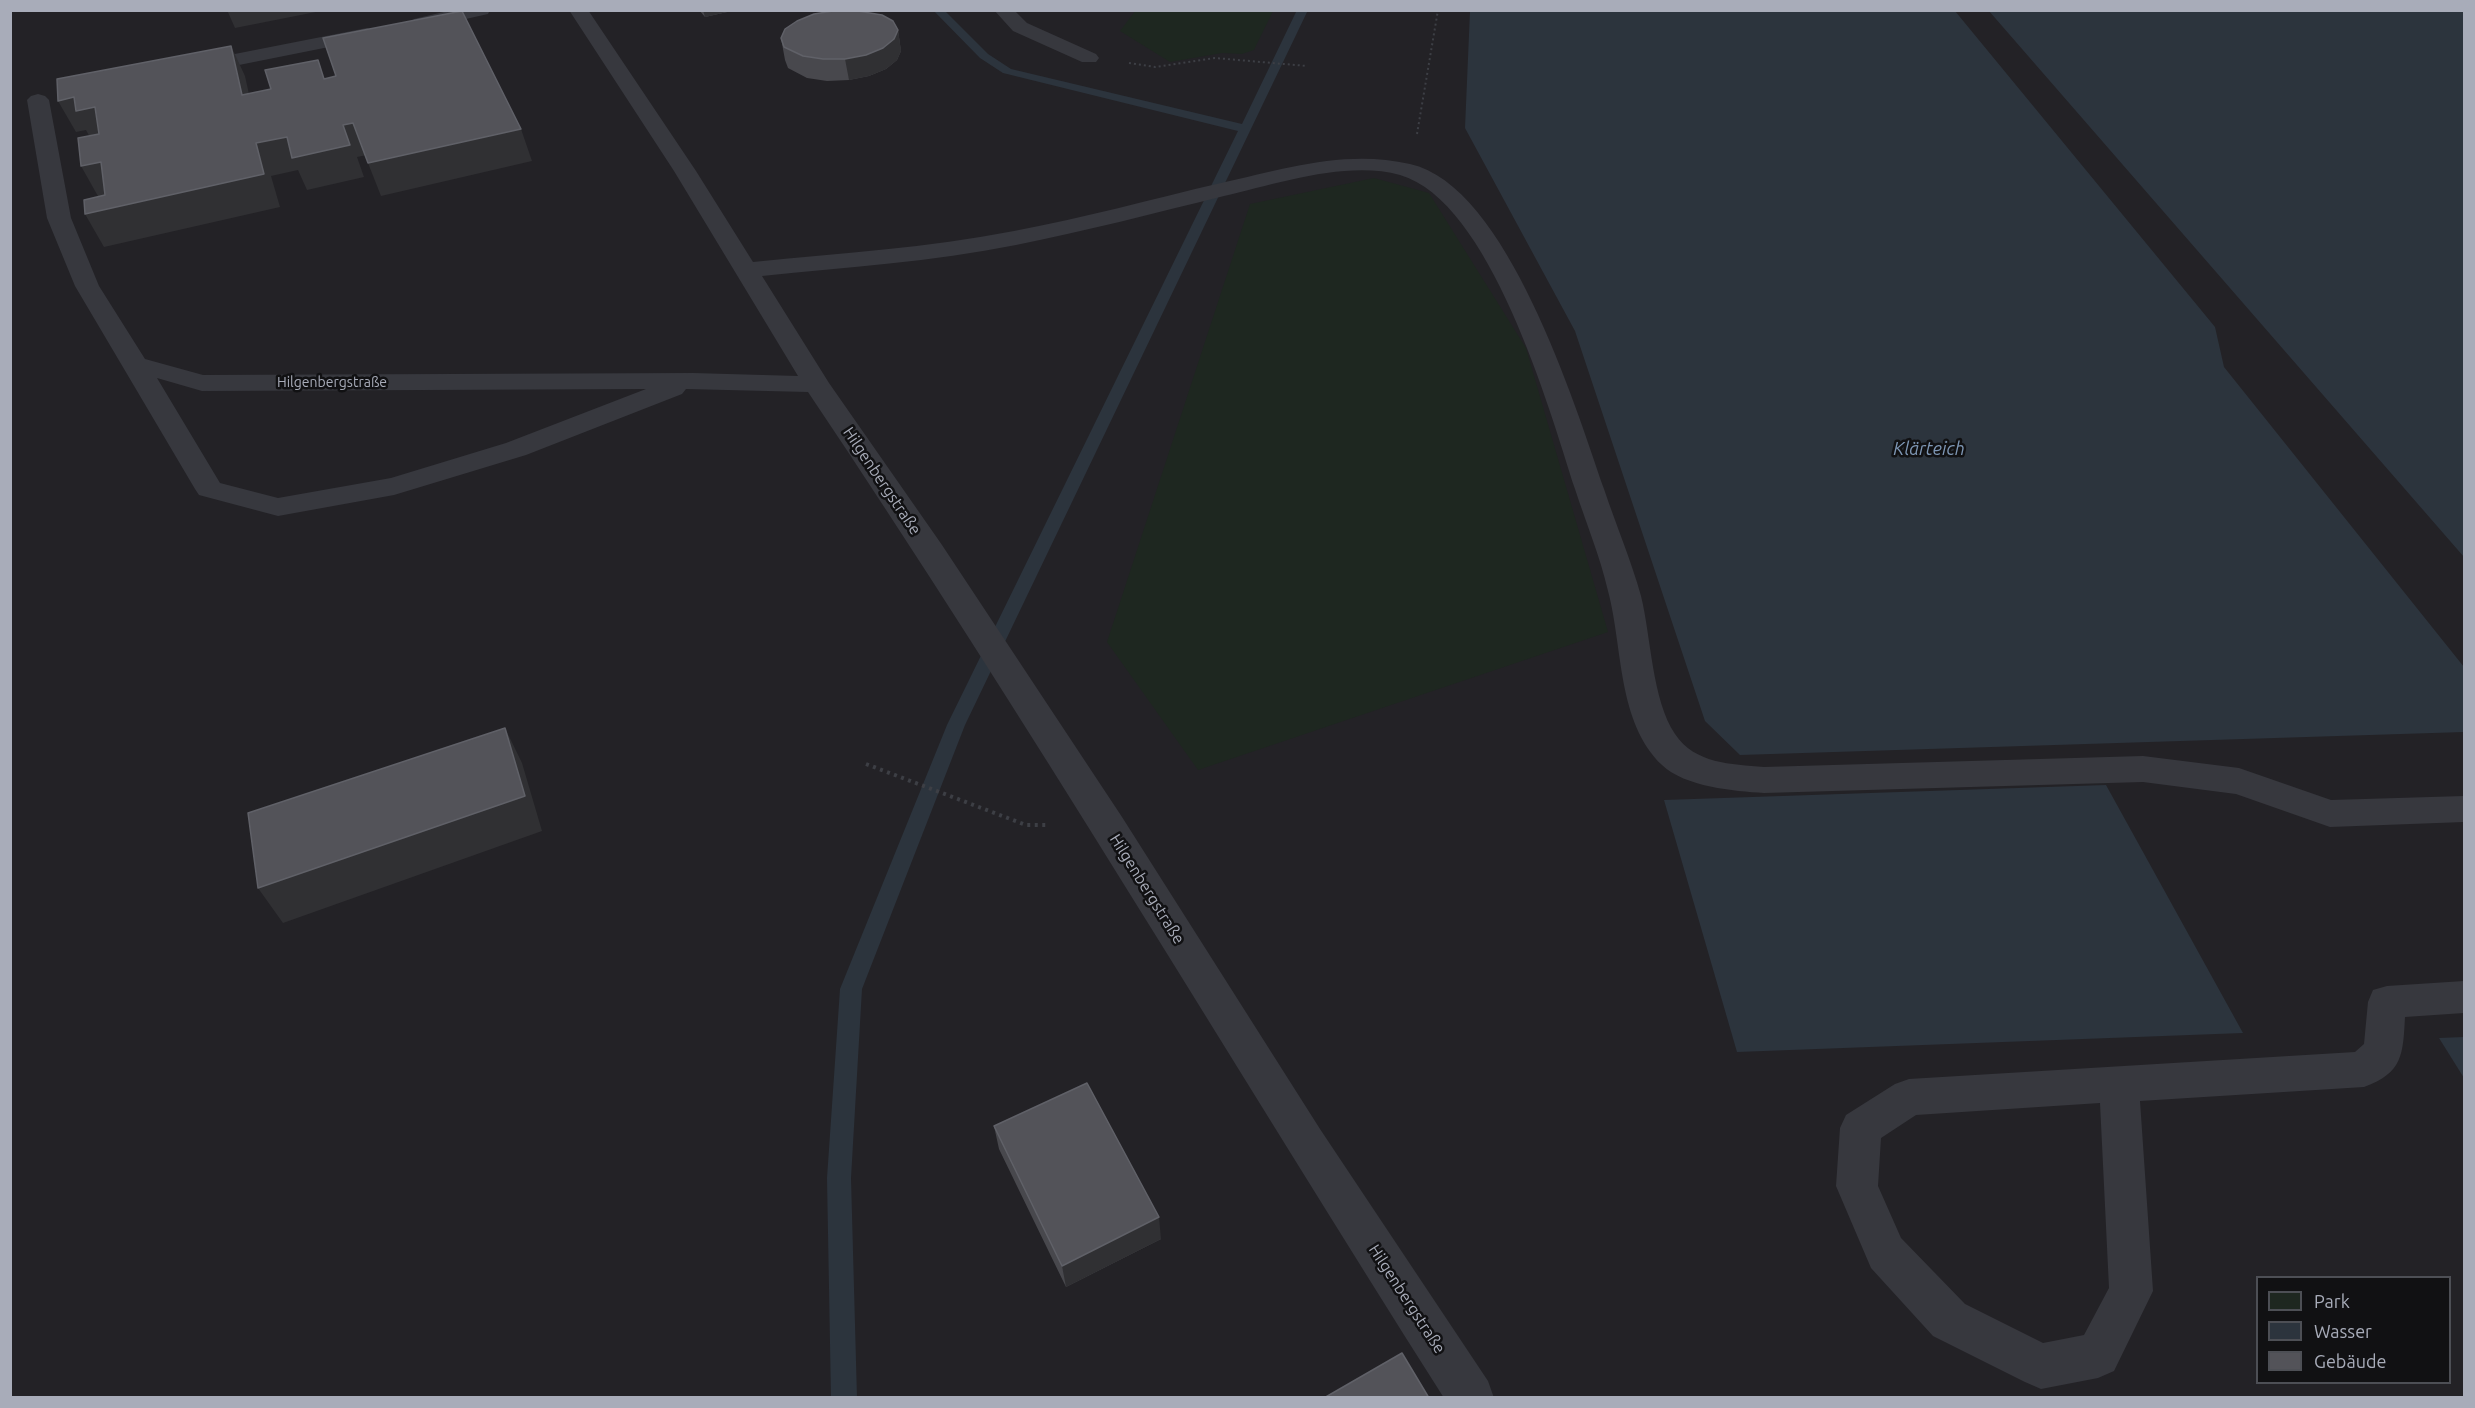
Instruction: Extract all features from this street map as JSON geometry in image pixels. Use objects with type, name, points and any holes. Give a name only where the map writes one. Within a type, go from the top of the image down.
[{"type":"lane","points":[[178,72],[481,10]]},
{"type":"lane","name":"Hilgenbergstraße","points":[[578,10],[685,171],[816,384],[931,552],[1094,804],[1311,1152],[1471,1398]]},
{"type":"lane","points":[[1004,10],[1020,27],[1089,58]]},
{"type":"lane","points":[[40,97],[59,218],[87,286],[209,489],[278,507],[394,486],[516,449],[693,381]]},
{"type":"lane","points":[[745,270],[943,249],[1014,239],[1334,166],[1382,165],[1411,170],[1448,192],[1466,212],[1490,248],[1511,286],[1553,379],[1625,595],[1647,705],[1660,739],[1677,760],[1718,776],[1764,780],[2143,769],[2238,781],[2330,814],[2464,809]]},
{"type":"lane","name":"Hilgenbergstraße","points":[[135,364],[202,383],[693,381],[816,384]]},
{"type":"lane","points":[[2119,1084],[2131,1292],[2098,1355],[2040,1366],[1949,1320],[1886,1253],[1857,1186],[1861,1128],[1909,1097],[2119,1084],[2364,1069],[2383,1052],[2387,1002],[2464,997]]},
{"type":"path","points":[[1411,170],[1438,10]]},
{"type":"path","points":[[1155,67],[1215,58],[1307,66]]},
{"type":"path","points":[[866,764],[1026,825]]},
{"type":"shaded area","points":[[11,11],[2464,11],[2464,1397],[11,1397]]},
{"type":"green space","points":[[1136,10],[1273,11],[1254,50],[1242,54],[1222,53],[1170,62],[1120,31]]},
{"type":"green space","points":[[1374,178],[1429,193],[1526,348],[1608,632],[1198,770],[1107,642],[1250,204]]},
{"type":"water","name":"Klärteich","points":[[1470,11],[1955,11],[2215,327],[2224,367],[2464,667],[2464,732],[1740,755],[1705,721],[1575,331],[1465,128]]},
{"type":"water","points":[[1989,11],[2464,12],[2464,557]]},
{"type":"water","points":[[2106,785],[2243,1033],[1737,1052],[1664,800]]},
{"type":"water","points":[[2464,1037],[2464,1078],[2439,1038]]},
{"type":"building","points":[[839,10],[882,15],[893,21],[898,30],[894,39],[883,48],[866,55],[845,59],[803,56],[784,47],[781,38],[785,29],[814,14]]},
{"type":"building","points":[[462,11],[521,129],[368,163],[353,123],[343,125],[350,145],[292,158],[287,137],[256,143],[264,174],[85,214],[84,200],[105,195],[101,162],[81,166],[78,138],[99,134],[95,107],[76,111],[74,97],[58,101],[57,79],[231,46],[242,95],[271,89],[265,70],[318,60],[324,79],[336,76],[323,38]]},
{"type":"building","points":[[505,728],[525,796],[258,888],[248,813]]},
{"type":"building","points":[[1087,1083],[1159,1217],[1062,1266],[994,1126]]},
{"type":"building","points":[[1402,1353],[1429,1398],[1324,1398]]},
{"type":"waterway","points":[[938,10],[984,56],[1007,71],[1245,129]]},
{"type":"waterway","points":[[1245,129],[1303,10]]},
{"type":"waterway","points":[[844,1398],[839,1178],[851,989],[956,725],[1245,129]]}]
